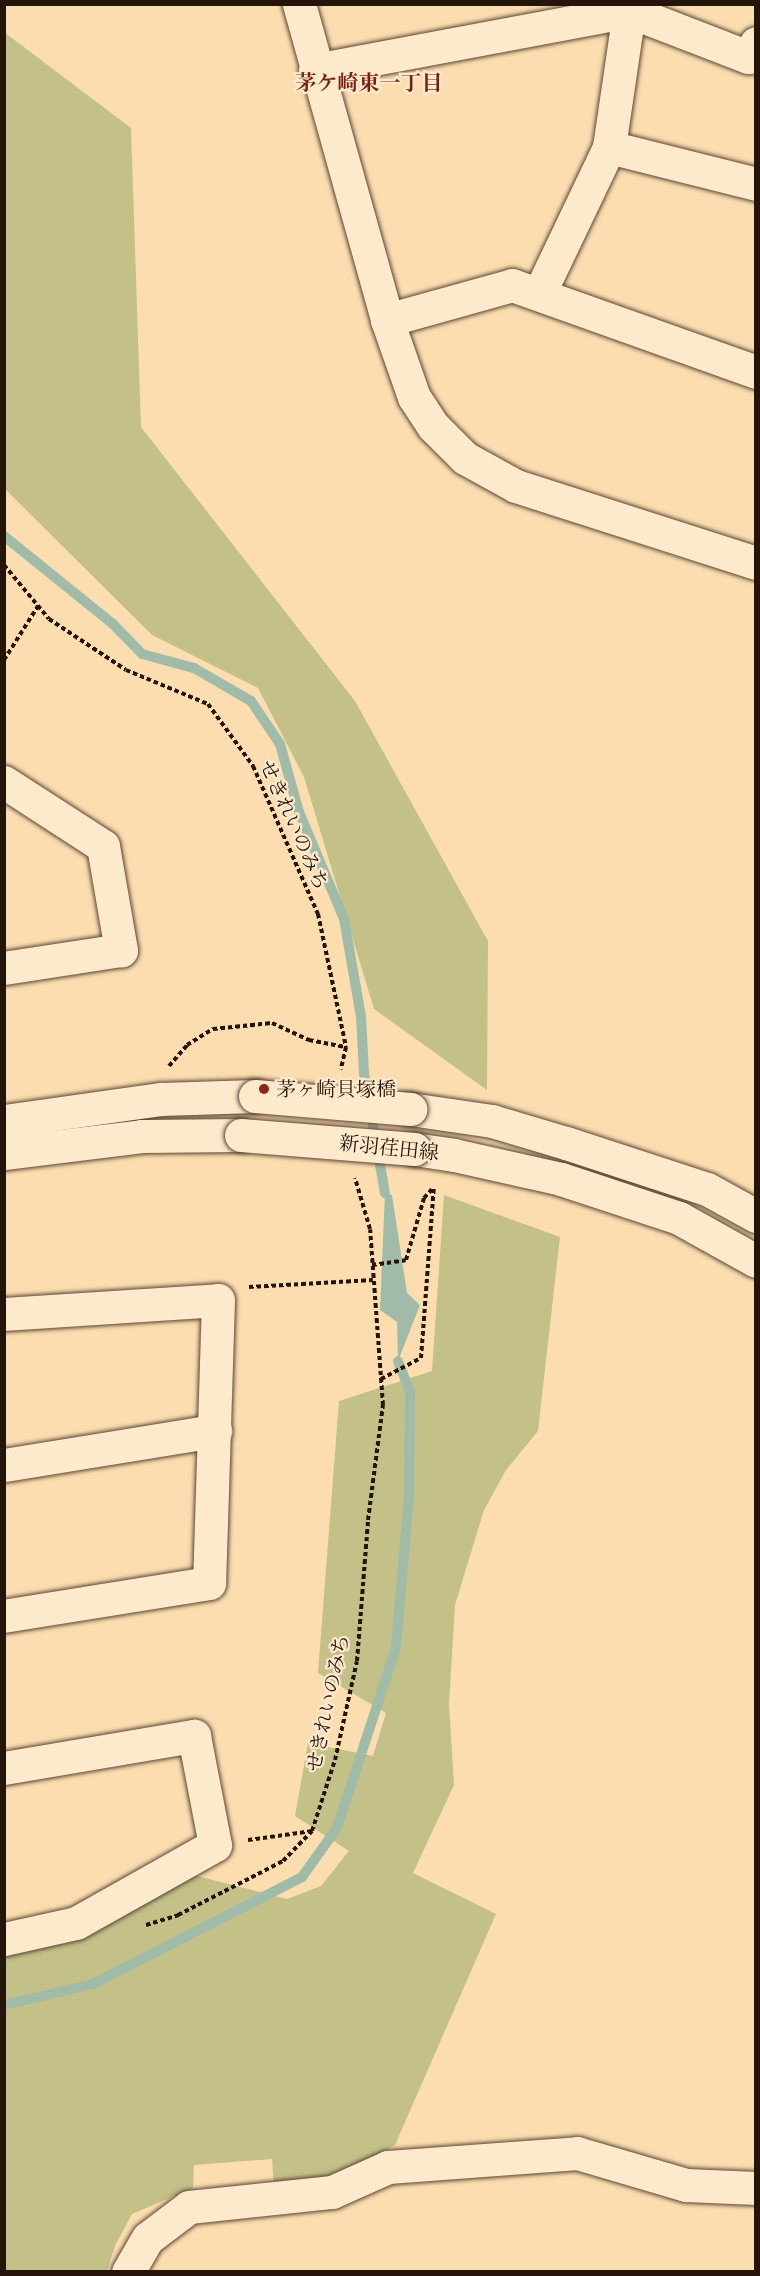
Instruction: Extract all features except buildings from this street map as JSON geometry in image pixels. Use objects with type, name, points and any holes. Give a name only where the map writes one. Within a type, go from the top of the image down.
[{"type":"street","points":[[299,4],[315,70],[387,320],[414,397],[433,426],[465,458],[516,486],[756,563]]},
{"type":"street","points":[[315,70],[629,11],[748,57],[756,44]]},
{"type":"street","points":[[539,294],[609,147],[629,11]]},
{"type":"street","points":[[609,147],[756,184]]},
{"type":"street","points":[[387,320],[512,285],[756,372]]},
{"type":"street","points":[[4,782],[103,846],[121,950],[4,968]]},
{"type":"street","name":"新羽荏田線","points":[[4,1121],[161,1099],[255,1096],[410,1110],[492,1122],[566,1143],[707,1189],[756,1216]]},
{"type":"street","name":"新羽荏田線","points":[[4,1153],[142,1136],[241,1135],[414,1149],[454,1155],[571,1183],[679,1218],[756,1261]]},
{"type":"street","points":[[4,1314],[218,1300],[209,1583],[4,1616]]},
{"type":"street","points":[[4,1466],[215,1431]]},
{"type":"street","points":[[4,1768],[194,1736],[215,1845],[76,1923],[4,1939]]},
{"type":"street","points":[[128,2271],[148,2238],[189,2207],[332,2192],[388,2167],[577,2153],[686,2185],[756,2188]]},
{"type":"path","name":"せきれいのみち","points":[[4,565],[49,619],[126,670],[208,704],[253,766],[318,915],[346,1047],[340,1073]]},
{"type":"path","points":[[4,660],[38,606]]},
{"type":"path","points":[[161,1099],[169,1065],[187,1045],[213,1029],[272,1023],[309,1040],[346,1047]]},
{"type":"path","name":"せきれいのみち","points":[[135,1928],[178,1915],[284,1861],[312,1831],[335,1760],[357,1661],[368,1520],[383,1405],[370,1229],[353,1170]]},
{"type":"path","points":[[372,1264],[406,1260],[424,1198],[434,1187],[421,1358],[382,1378]]},
{"type":"path","points":[[218,1300],[242,1287],[373,1280]]},
{"type":"path","points":[[215,1845],[312,1831]]},
{"type":"shaded area","points":[[4,32],[131,128],[141,427],[355,701],[488,941],[487,1090],[374,1009],[304,777],[258,688],[152,635],[5,489]]},
{"type":"shaded area","points":[[385,1193],[392,1195],[407,1293],[420,1305],[398,1361],[397,1322],[380,1310]]},
{"type":"shaded area","points":[[444,1195],[560,1237],[538,1431],[506,1470],[484,1510],[455,1605],[449,1704],[454,1785],[413,1873],[496,1914],[395,2145],[343,2175],[274,2186],[272,2159],[194,2165],[193,2188],[132,2214],[115,2246],[107,2271],[5,2271],[4,1954],[189,1874],[287,1899],[321,1886],[349,1851],[295,1816],[308,1743],[373,1756],[386,1713],[318,1673],[339,1401],[432,1371]]},
{"type":"waterway","points":[[4,536],[112,623],[142,654],[194,668],[251,701],[280,744],[299,812],[344,919],[361,1016],[364,1073],[385,1193]]},
{"type":"waterway","points":[[4,2005],[93,1984],[302,1877],[337,1828],[396,1647],[409,1494],[410,1391],[398,1361]]},
{"type":"place","name":"茅ヶ崎貝塚橋","points":[[264,1089]]},
{"type":"district","name":"茅ケ崎東一丁目","points":[[369,84]]}]
